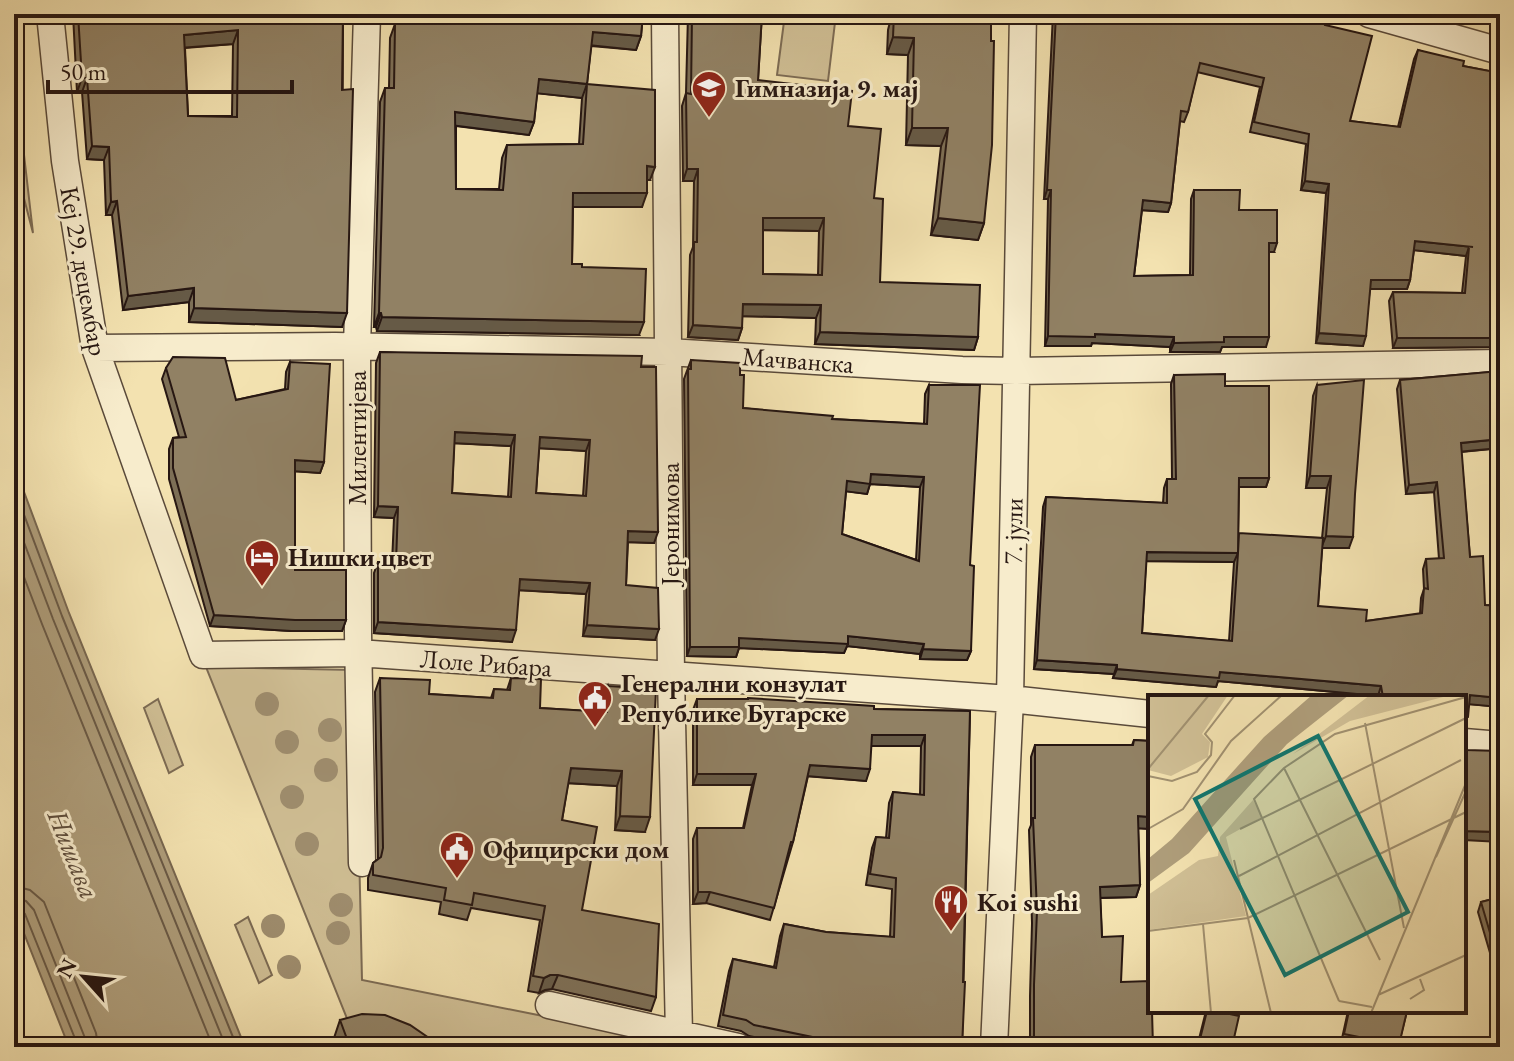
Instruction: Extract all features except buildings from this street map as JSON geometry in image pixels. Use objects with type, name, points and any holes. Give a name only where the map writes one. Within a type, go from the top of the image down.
[{"type":"street","name":"Кеј 29. децембар","points":[[50,14],[65,161],[95,348],[203,655]]},
{"type":"street","name":"Милентијева","points":[[362,863],[357,347],[367,14]]},
{"type":"street","name":"Јеронимова","points":[[665,14],[671,676],[679,1034]]},
{"type":"street","name":"7. јули","points":[[994,1047],[1010,699],[1023,14]]},
{"type":"street","points":[[1369,14],[1500,51]]},
{"type":"street","name":"Мачванска","points":[[95,348],[357,347],[668,352],[1016,371],[1500,363]]},
{"type":"street","name":"Лоле Рибара","points":[[203,655],[358,653],[1010,699],[1148,714]]},
{"type":"street","points":[[1466,742],[1500,745]]},
{"type":"street","points":[[549,1005],[738,1047]]},
{"type":"shaded area","points":[[785,14],[836,14],[828,81],[777,75]]},
{"type":"shaded area","points":[[14,68],[33,233],[14,160]]},
{"type":"shaded area","points":[[206,667],[355,670],[362,980],[683,1047],[420,1047],[348,1021]]},
{"type":"shaded area","points":[[158,699],[183,765],[169,773],[144,708]]},
{"type":"shaded area","points":[[248,917],[272,975],[259,983],[235,925]]},
{"type":"water","name":"Нишава","points":[[14,465],[69,613],[245,1047],[69,1047],[14,908]]},
{"type":"place","name":"Гимназија 9. мај","points":[[709,119]]},
{"type":"place","name":"Нишки цвет","points":[[262,588]]},
{"type":"place","name":"Генерални конзулат Републике Бугарске","points":[[595,729]]},
{"type":"place","name":"Официрски дом","points":[[457,880]]},
{"type":"place","name":"Koi sushi","points":[[951,933]]}]
